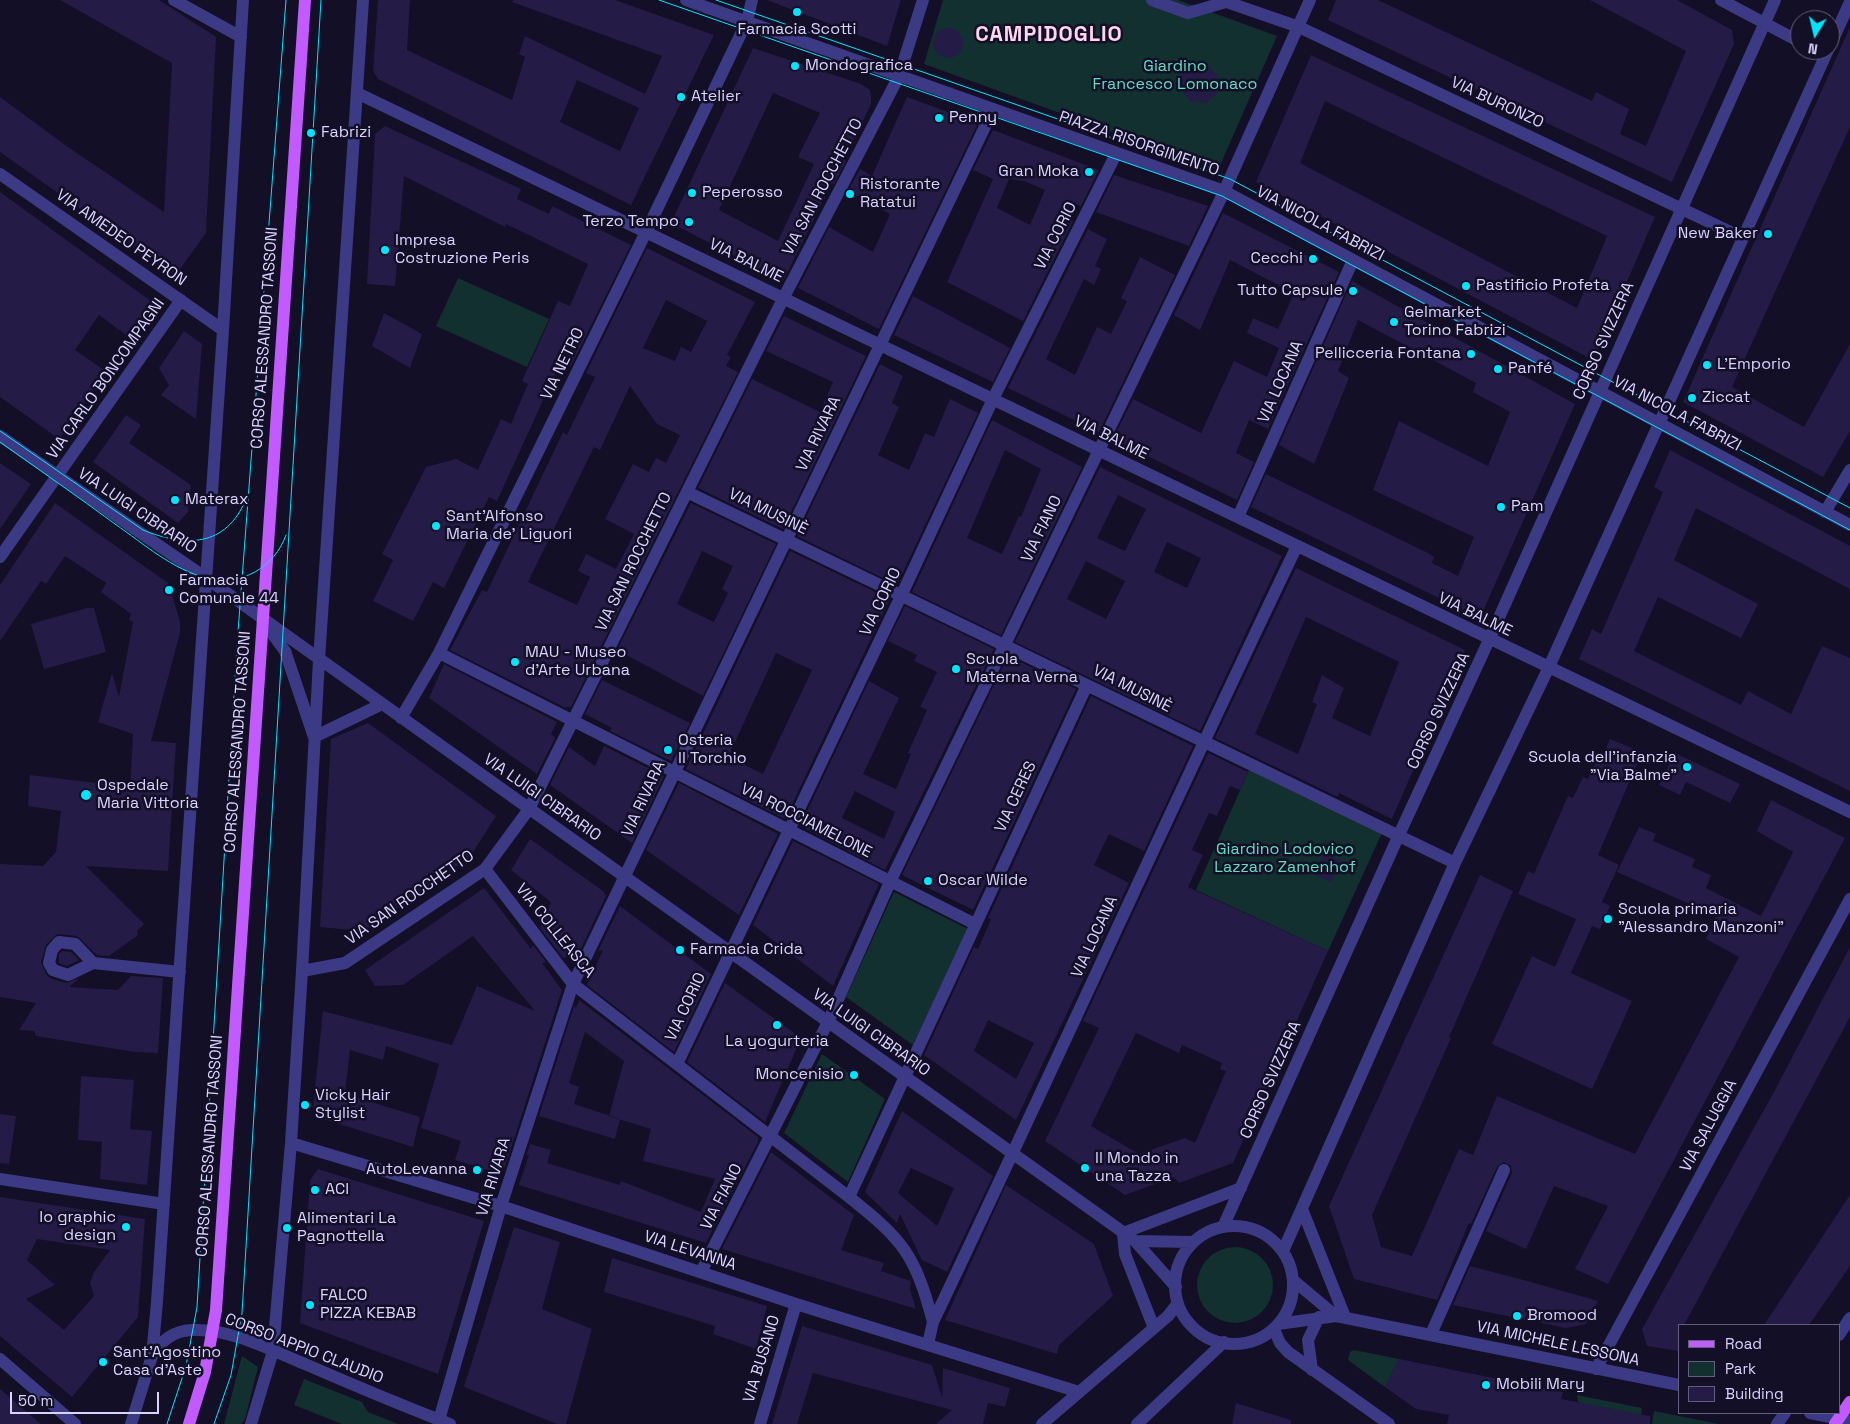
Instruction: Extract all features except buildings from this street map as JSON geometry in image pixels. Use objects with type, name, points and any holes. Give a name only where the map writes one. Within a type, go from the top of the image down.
[{"type":"main road","name":"CORSO ALESSANDRO TASSONI","points":[[189,1424],[205,1372],[214,1332],[305,0]]},
{"type":"main road","points":[[1841,1422],[1850,1402]]},
{"type":"street","points":[[174,0],[241,37]]},
{"type":"street","points":[[131,1424],[152,1356],[164,1204],[224,330],[243,0]]},
{"type":"street","points":[[252,1424],[272,1351],[290,1143],[302,971],[314,737],[362,0]]},
{"type":"street","points":[[686,0],[899,76],[923,0]]},
{"type":"street","name":"VIA NETRO","points":[[401,718],[439,653],[647,230],[747,21],[752,0]]},
{"type":"street","points":[[1152,0],[1188,13],[1224,1],[1299,27]]},
{"type":"street","name":"PIAZZA RISORGIMENTO","points":[[899,76],[1224,191],[1310,0]]},
{"type":"street","points":[[1721,0],[1790,37]]},
{"type":"street","name":"CORSO SVIZZERA","points":[[1223,1227],[1398,837],[1490,640],[1599,391],[1775,0]]},
{"type":"street","points":[[1840,21],[1850,2]]},
{"type":"street","name":"VIA BURONZO","points":[[1299,27],[1682,208]]},
{"type":"street","points":[[1283,1252],[1455,863],[1548,668],[1821,60]]},
{"type":"street","name":"VIA SAN ROCCHETTO","points":[[302,971],[345,963],[485,868],[529,809],[784,297],[899,76]]},
{"type":"street","name":"VIA BALME","points":[[357,93],[647,230],[1490,640],[1850,812]]},
{"type":"street","name":"VIA RIVARA","points":[[444,1422],[501,1206],[574,984],[993,110]]},
{"type":"street","name":"VIA CORIO","points":[[677,1064],[902,594],[993,399],[1116,154]]},
{"type":"street","name":"VIA AMEDEO PEYRON","points":[[0,174],[224,330]]},
{"type":"street","name":"VIA NICOLA FABRIZI","points":[[1224,191],[1850,525]]},
{"type":"street","name":"VIA FIANO","points":[[702,1272],[828,1022],[890,882],[1224,191]]},
{"type":"street","points":[[1682,208],[1742,238]]},
{"type":"street","name":"VIA LOCANA","points":[[1238,517],[1354,260]]},
{"type":"street","name":"VIA CARLO BONCOMPAGNI","points":[[0,557],[181,300]]},
{"type":"street","name":"VIA LUIGI CIBRARIO","points":[[0,436],[206,578],[262,620],[625,876],[1135,1241],[1176,1287]]},
{"type":"street","points":[[1826,512],[1850,470]]},
{"type":"street","name":"VIA MUSINÈ","points":[[687,492],[902,594],[1202,742],[1455,863]]},
{"type":"street","name":"VIA LOCANA","points":[[928,1344],[933,1322],[1202,742],[1297,546]]},
{"type":"street","name":"CORSO ALESSANDRO TASSONI","points":[[262,620],[285,651],[314,737]]},
{"type":"street","name":"VIA ROCCIAMELONE","points":[[439,653],[976,924]]},
{"type":"street","name":"VIA CERES","points":[[849,1197],[1086,685]]},
{"type":"street","points":[[314,737],[382,704]]},
{"type":"street","name":"VIA COLLEASCA","points":[[485,868],[574,984],[849,1197]]},
{"type":"street","name":"VIA SALUGGIA","points":[[1596,1369],[1850,898]]},
{"type":"street","points":[[93,963],[180,972]]},
{"type":"street","name":"VIA LEVANNA","points":[[290,1143],[501,1206],[796,1304],[1079,1392]]},
{"type":"street","points":[[1431,1334],[1504,1170]]},
{"type":"street","points":[[0,1179],[164,1204]]},
{"type":"street","points":[[1154,1328],[1125,1254],[1123,1233],[1241,1188]]},
{"type":"street","points":[[849,1197],[882,1223],[906,1250],[925,1291],[933,1322]]},
{"type":"street","points":[[1302,1209],[1340,1316]]},
{"type":"street","points":[[1240,1226],[1257,1230],[1272,1239],[1283,1252],[1290,1265],[1293,1280],[1292,1296],[1287,1311],[1276,1326],[1250,1341],[1224,1342],[1209,1337],[1196,1329],[1185,1317],[1178,1303],[1177,1271],[1183,1256],[1193,1242],[1207,1232],[1223,1227],[1240,1226]]},
{"type":"street","points":[[1135,1241],[1193,1242]]},
{"type":"street","name":"VIA MICHELE LESSONA","points":[[1293,1280],[1340,1316]]},
{"type":"street","points":[[1042,1424],[1154,1328],[1178,1303]]},
{"type":"street","name":"VIA BUSANO","points":[[760,1424],[796,1304]]},
{"type":"street","name":"VIA MICHELE LESSONA","points":[[1276,1326],[1319,1317],[1340,1316],[1678,1385]]},
{"type":"street","points":[[1312,1370],[1308,1340],[1319,1317]]},
{"type":"street","points":[[1840,1333],[1850,1318]]},
{"type":"street","points":[[1276,1326],[1280,1343],[1288,1352],[1389,1424]]},
{"type":"street","name":"CORSO APPIO CLAUDIO","points":[[152,1356],[160,1343],[168,1336],[193,1330],[214,1332],[272,1351],[444,1422]]},
{"type":"street","points":[[1138,1424],[1224,1342]]},
{"type":"street","points":[[0,1359],[75,1424]]},
{"type":"street","points":[[1813,1414],[1841,1422]]},
{"type":"green space","name":"Giardino Francesco Lomonaco","points":[[943,0],[1178,0],[1277,36],[1218,170],[924,64]]},
{"type":"green space","points":[[458,278],[549,319],[527,367],[436,326]]},
{"type":"green space","name":"Giardino Lodovico Lazzaro Zamenhof","points":[[1249,770],[1382,833],[1328,951],[1196,890]]},
{"type":"green space","points":[[894,892],[968,929],[913,1045],[846,997]]},
{"type":"green space","points":[[822,1054],[885,1099],[848,1182],[784,1133]]},
{"type":"green space","points":[[1235,1247],[1250,1250],[1262,1258],[1270,1270],[1273,1285],[1270,1300],[1262,1312],[1250,1320],[1235,1323],[1220,1320],[1208,1312],[1200,1300],[1197,1285],[1200,1270],[1208,1258],[1220,1250]]},
{"type":"green space","points":[[1354,1350],[1399,1359],[1385,1387],[1348,1360],[1350,1352]]},
{"type":"green space","points":[[242,1356],[258,1367],[245,1419],[241,1424],[224,1424]]},
{"type":"green space","points":[[304,1379],[362,1402],[368,1412],[398,1424],[342,1424],[294,1405]]},
{"type":"green space","points":[[1577,1395],[1642,1408],[1640,1423],[1578,1402]]},
{"type":"green space","points":[[1654,1411],[1719,1424],[1652,1424]]},
{"type":"tram line","points":[[167,1424],[186,1366],[197,1307],[237,645],[286,0]]},
{"type":"tram line","points":[[214,1424],[231,1375],[242,1313],[321,0]]},
{"type":"tram line","points":[[659,0],[1222,196],[1850,530]]},
{"type":"tram line","points":[[716,0],[1230,179],[1850,508]]},
{"type":"tram line","points":[[0,431],[143,530],[159,536],[189,541],[216,535],[238,515],[246,499]]},
{"type":"tram line","points":[[0,442],[159,556],[194,574],[220,580],[244,577],[265,565],[274,556],[286,535]]},
{"type":"place","name":"Farmacia Scotti","points":[[797,12]]},
{"type":"place","name":"Mondografica","points":[[795,66]]},
{"type":"place","name":"Atelier","points":[[681,97]]},
{"type":"place","name":"Penny","points":[[939,118]]},
{"type":"place","name":"Fabrizi","points":[[311,133]]},
{"type":"place","name":"Gran Moka","points":[[1089,172]]},
{"type":"place","name":"Peperosso","points":[[692,193]]},
{"type":"place","name":"Ristorante Ratatui","points":[[850,194]]},
{"type":"place","name":"Terzo Tempo","points":[[689,222]]},
{"type":"place","name":"New Baker","points":[[1768,234]]},
{"type":"place","name":"Impresa Costruzione Peris","points":[[385,250]]},
{"type":"place","name":"Cecchi","points":[[1313,259]]},
{"type":"place","name":"Pastificio Profeta","points":[[1466,286]]},
{"type":"place","name":"Tutto Capsule","points":[[1353,291]]},
{"type":"place","name":"Gelmarket Torino Fabrizi","points":[[1394,322]]},
{"type":"place","name":"Pellicceria Fontana","points":[[1471,354]]},
{"type":"place","name":"L'Emporio","points":[[1707,365]]},
{"type":"place","name":"Panfé","points":[[1498,369]]},
{"type":"place","name":"Ziccat","points":[[1692,398]]},
{"type":"place","name":"Materax","points":[[175,500]]},
{"type":"place","name":"Pam","points":[[1501,507]]},
{"type":"place","name":"Sant'Alfonso Maria de' Liguori","points":[[436,526]]},
{"type":"place","name":"Farmacia Comunale 44","points":[[169,590]]},
{"type":"place","name":"MAU - Museo d'Arte Urbana","points":[[515,662]]},
{"type":"place","name":"Scuola Materna Verna","points":[[956,669]]},
{"type":"place","name":"Osteria Il Torchio","points":[[668,750]]},
{"type":"place","name":"Scuola dell'infanzia \"Via Balme\"","points":[[1687,767]]},
{"type":"place","name":"Ospedale Maria Vittoria","points":[[86,795]]},
{"type":"place","name":"Oscar Wilde","points":[[928,881]]},
{"type":"place","name":"Scuola primaria \"Alessandro Manzoni\"","points":[[1608,919]]},
{"type":"place","name":"Farmacia Crida","points":[[680,950]]},
{"type":"place","name":"La yogurteria","points":[[777,1025]]},
{"type":"place","name":"Moncenisio","points":[[854,1075]]},
{"type":"place","name":"Vicky Hair Stylist","points":[[305,1105]]},
{"type":"place","name":"Il Mondo in una Tazza","points":[[1085,1168]]},
{"type":"place","name":"AutoLevanna","points":[[477,1170]]},
{"type":"place","name":"ACI","points":[[315,1190]]},
{"type":"place","name":"Io graphic design","points":[[126,1227]]},
{"type":"place","name":"Alimentari La Pagnottella","points":[[287,1228]]},
{"type":"place","name":"FALCO PIZZA KEBAB","points":[[310,1305]]},
{"type":"place","name":"Bromood","points":[[1517,1316]]},
{"type":"place","name":"Sant'Agostino Casa d'Aste","points":[[103,1362]]},
{"type":"place","name":"Mobili Mary","points":[[1486,1385]]},
{"type":"district","name":"CAMPIDOGLIO","points":[[1049,35]]}]
